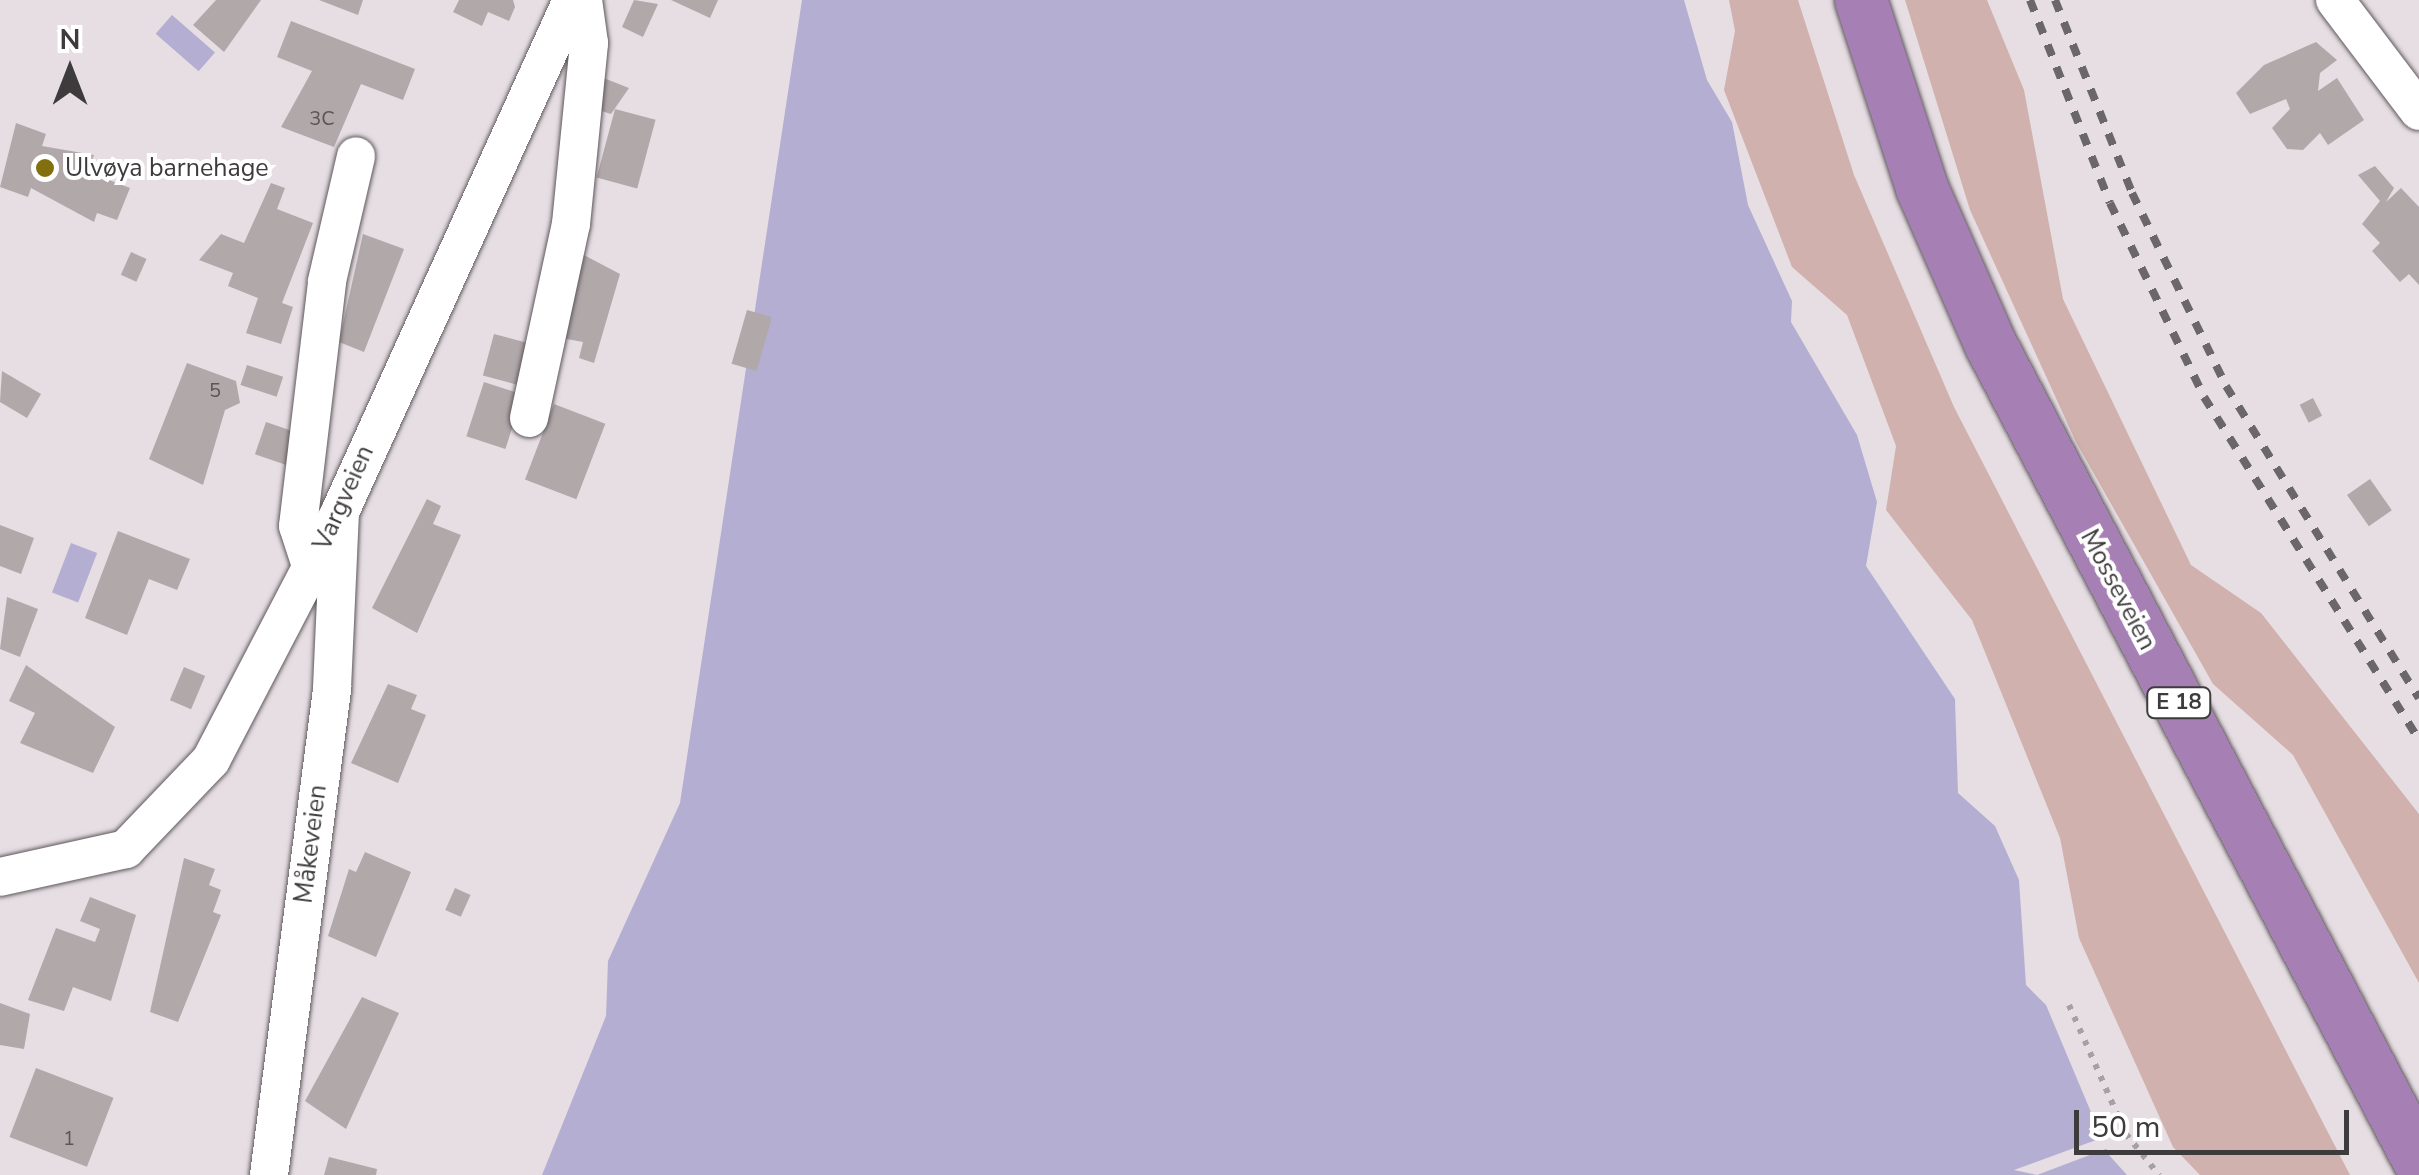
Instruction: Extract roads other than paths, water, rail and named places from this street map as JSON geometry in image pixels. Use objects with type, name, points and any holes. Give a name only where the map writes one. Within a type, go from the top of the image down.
[{"type":"highway","name":"Mosseveien","points":[[1860,0],[1922,188],[1978,318],[2419,1160]]},
{"type":"street","name":"Vargveien","points":[[1,883],[89,863],[154,828],[236,720],[340,512],[572,0]]},
{"type":"street","points":[[529,418],[571,224],[589,43],[583,0]]},
{"type":"street","points":[[2335,0],[2419,112]]},
{"type":"street","points":[[312,568],[300,515],[327,280],[356,156]]},
{"type":"street","name":"Måkeveien","points":[[270,1175],[332,688],[340,512]]},
{"type":"railway","points":[[2030,0],[2110,203],[2204,397],[2419,740]]},
{"type":"railway","points":[[2055,0],[2132,193],[2226,386],[2419,698]]},
{"type":"place","name":"Ulvøya barnehage","points":[[45,168]]}]
